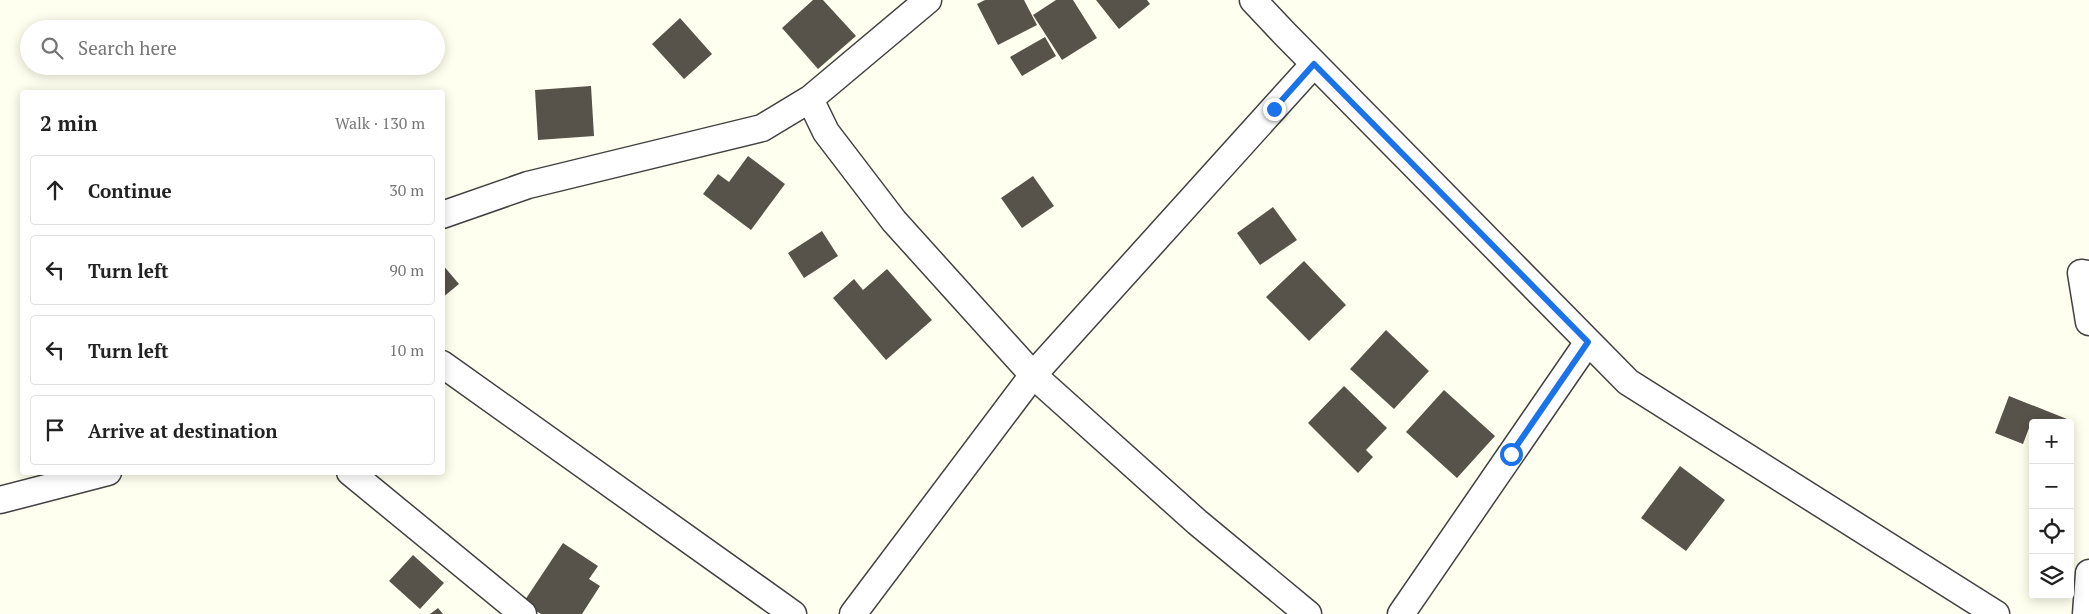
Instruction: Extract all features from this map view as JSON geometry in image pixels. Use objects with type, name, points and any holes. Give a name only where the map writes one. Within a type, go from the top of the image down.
[{"type":"street","points":[[445,214],[528,185],[762,128],[810,99],[928,0]]},
{"type":"street","points":[[1253,0],[1628,382],[1996,614]]},
{"type":"street","points":[[853,614],[1034,375],[1314,64]]},
{"type":"street","points":[[810,99],[826,132],[894,221],[1034,375],[1198,522],[1308,614]]},
{"type":"street","points":[[2089,274],[2081,273],[2089,322]]},
{"type":"street","points":[[1401,614],[1588,342]]},
{"type":"street","points":[[445,366],[793,614]]},
{"type":"street","points":[[0,500],[96,475]]},
{"type":"street","points":[[354,475],[524,614]]},
{"type":"street","points":[[2086,614],[2089,574]]},
{"type":"building","points":[[813,0],[823,0],[856,36],[818,69],[782,28]]},
{"type":"building","points":[[985,0],[1024,0],[1037,25],[998,45],[977,4]]},
{"type":"building","points":[[1056,0],[1073,0],[1097,38],[1062,60],[1033,15]]},
{"type":"building","points":[[1096,0],[1147,0],[1150,4],[1119,29]]},
{"type":"building","points":[[680,18],[712,54],[684,79],[652,44]]},
{"type":"building","points":[[1045,37],[1056,56],[1022,76],[1010,57]]},
{"type":"building","points":[[591,86],[594,136],[538,140],[535,90]]},
{"type":"building","points":[[748,156],[785,184],[751,230],[703,194],[718,174],[729,182]]},
{"type":"building","points":[[1033,176],[1054,206],[1022,228],[1001,198]]},
{"type":"building","points":[[1273,207],[1297,240],[1260,265],[1237,233]]},
{"type":"building","points":[[822,231],[838,256],[804,278],[788,253]]},
{"type":"building","points":[[1304,261],[1346,305],[1309,341],[1266,297]]},
{"type":"building","points":[[445,268],[459,284],[445,296]]},
{"type":"building","points":[[887,269],[932,320],[886,360],[833,298],[854,279],[863,290]]},
{"type":"building","points":[[1386,330],[1429,371],[1394,409],[1350,369]]},
{"type":"building","points":[[1344,386],[1387,428],[1366,450],[1373,457],[1358,473],[1308,423]]},
{"type":"building","points":[[1444,390],[1495,436],[1457,478],[1406,432]]},
{"type":"building","points":[[2009,396],[2067,419],[2029,419],[2029,428],[2023,444],[1995,433]]},
{"type":"building","points":[[1680,466],[1725,500],[1686,551],[1641,518]]},
{"type":"building","points":[[563,543],[598,566],[589,579],[600,586],[582,614],[541,614],[523,603]]},
{"type":"building","points":[[413,555],[444,583],[420,609],[389,581]]},
{"type":"building","points":[[438,608],[443,614],[430,614]]},
{"type":"route","points":[[1274,109],[1314,64],[1588,342],[1511,454]]}]
